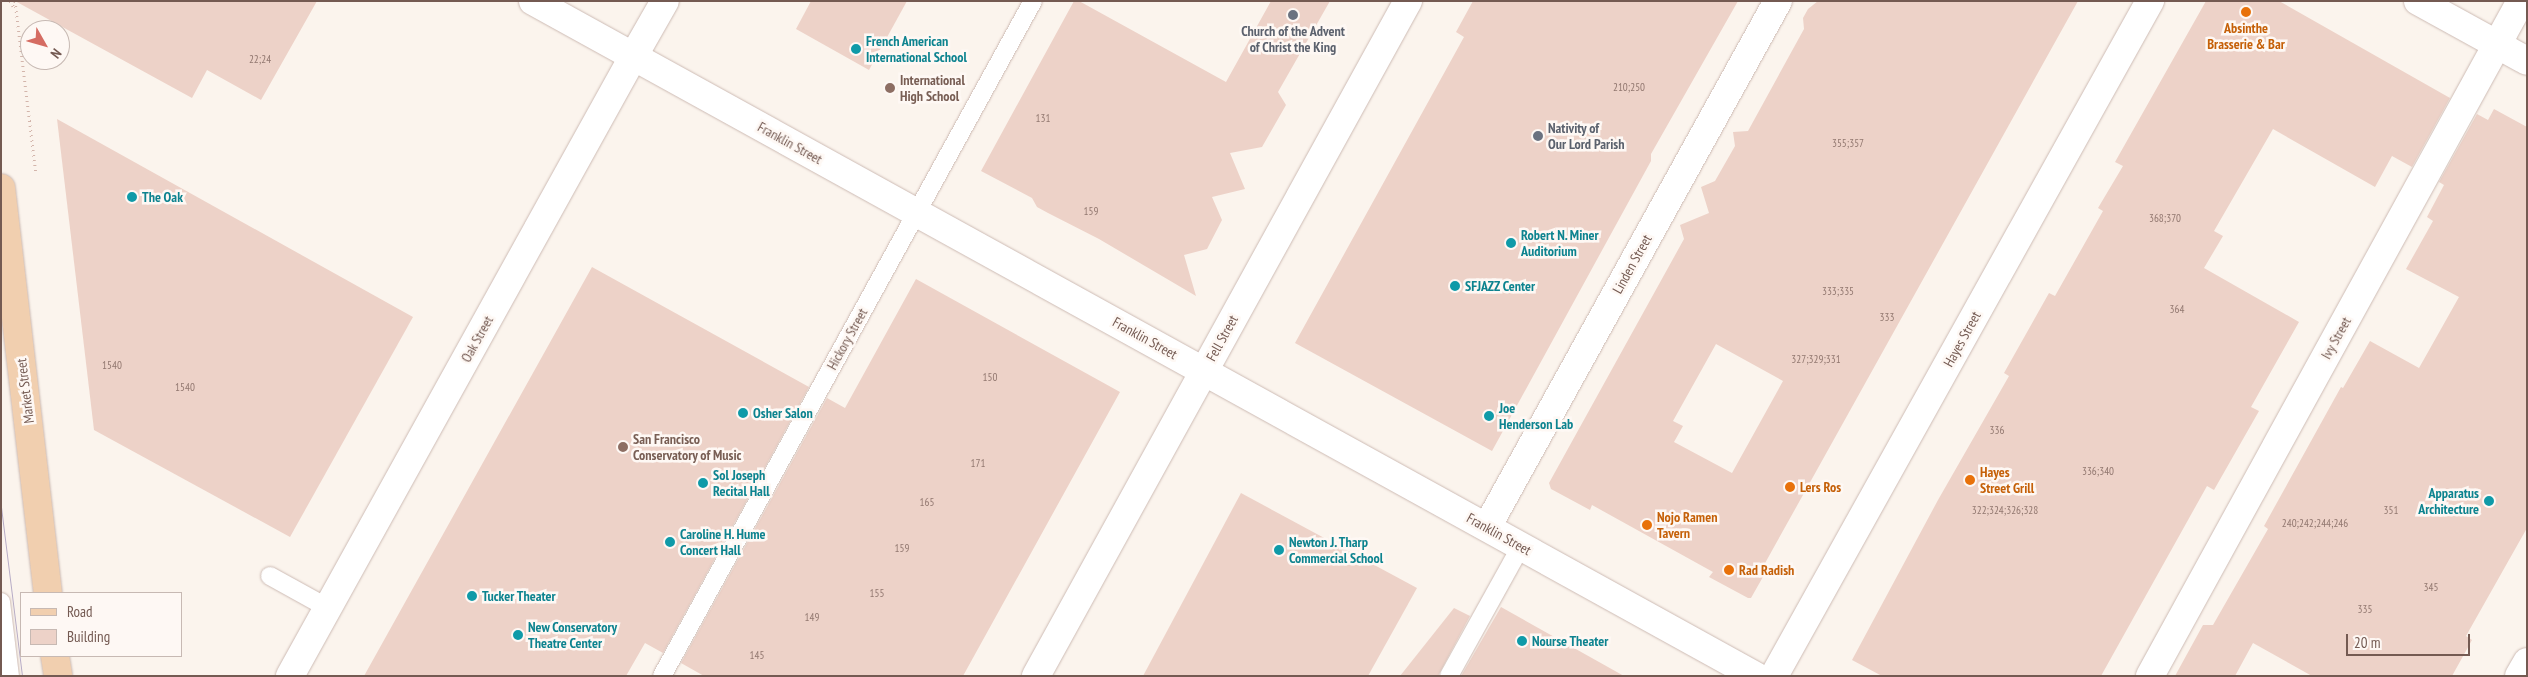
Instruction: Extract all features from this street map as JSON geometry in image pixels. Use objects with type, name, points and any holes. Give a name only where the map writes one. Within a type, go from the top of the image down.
[{"type":"main road","name":"Franklin Street","points":[[533,1],[1756,676]]},
{"type":"main road","name":"Oak Street","points":[[290,676],[664,1]]},
{"type":"main road","name":"Fell Street","points":[[1036,676],[1408,1]]},
{"type":"main road","name":"Linden Street","points":[[1487,527],[1778,1]]},
{"type":"main road","name":"Hayes Street","points":[[1774,676],[2150,1]]},
{"type":"main road","points":[[2418,1],[2527,61]]},
{"type":"main road","name":"Ivy Street","points":[[2150,676],[2521,1]]},
{"type":"main road","name":"Market Street","points":[[1,188],[48,592]]},
{"type":"main road","points":[[55,657],[58,676]]},
{"type":"main road","points":[[2519,676],[2527,662]]},
{"type":"lane","name":"Hickory Street","points":[[662,676],[1033,1]]},
{"type":"lane","points":[[1449,676],[1521,546]]},
{"type":"lane","points":[[270,576],[328,608]]},
{"type":"lane","points":[[1,602],[10,676]]},
{"type":"path","points":[[10,1],[16,12]]},
{"type":"building","points":[[15,1],[317,1],[261,100],[207,70],[192,98],[70,31],[70,20],[50,20]]},
{"type":"building","name":"French American International School","points":[[811,1],[907,1],[869,70],[796,29]]},
{"type":"building","points":[[1074,1],[1079,1],[1226,82],[1271,1],[1330,1],[1278,92],[1286,105],[1262,147],[1230,153],[1245,189],[1212,197],[1222,220],[1207,249],[1184,255],[1196,296],[1099,239],[1037,207],[1032,198],[981,171]]},
{"type":"building","points":[[1473,1],[1738,1],[1651,154],[1651,161],[1492,451],[1295,343],[1464,37],[1456,32]]},
{"type":"building","points":[[1818,1],[2078,1],[1764,565],[1768,568],[1751,598],[1748,598],[1709,577],[1713,572],[1592,505],[1590,510],[1551,489],[1549,483],[1684,239],[1680,225],[1709,213],[1701,187],[1715,181],[1735,146],[1733,132],[1748,131],[1804,29],[1803,18],[1808,9]],"holes":[[[1716,344],[1783,381],[1732,473],[1674,442],[1683,426],[1673,421]]]},
{"type":"building","points":[[2206,1],[2279,1],[2450,98],[2412,167],[2392,156],[2375,187],[2273,129],[2214,231],[2223,236],[2204,268],[2299,322],[2251,407],[2259,411],[2214,490],[2207,486],[2101,676],[1882,676],[1852,660],[1938,500],[2009,376],[2004,373],[2049,293],[2055,296],[2103,211],[2098,208],[2123,166],[2115,162]]},
{"type":"building","points":[[2494,109],[2527,127],[2527,528],[2466,636],[2472,640],[2452,676],[2312,676],[2253,643],[2235,676],[2175,676],[2203,625],[2213,625],[2268,529],[2264,526],[2341,387],[2343,388],[2370,341],[2419,368],[2459,297],[2406,269],[2433,221],[2427,217],[2444,185],[2439,182],[2477,114],[2488,120]]},
{"type":"building","points":[[57,119],[413,317],[290,537],[94,430]]},
{"type":"building","name":"San Francisco Conservatory of Music","points":[[592,267],[809,387],[663,653],[645,643],[626,676],[364,676]]},
{"type":"building","points":[[916,279],[1120,392],[963,676],[704,676],[681,663],[827,398],[845,408]]},
{"type":"building","name":"Newton J. Tharp Commercial School","points":[[1241,493],[1417,588],[1368,676],[1143,676]]},
{"type":"building","name":"Nourse Theater","points":[[1501,607],[1624,676],[1461,676]]},
{"type":"building","points":[[1454,608],[1470,616],[1438,676],[1400,676]]},
{"type":"tram line","points":[[1,507],[22,676]]},
{"type":"place","name":"Absinthe Brasserie & Bar","points":[[2246,12]]},
{"type":"place","name":"Church of the Advent of Christ the King","points":[[1293,15]]},
{"type":"place","name":"French American International School","points":[[856,49]]},
{"type":"place","name":"International High School","points":[[890,88]]},
{"type":"place","name":"Nativity of Our Lord Parish","points":[[1538,136]]},
{"type":"place","name":"The Oak","points":[[132,197]]},
{"type":"place","name":"Robert N. Miner Auditorium","points":[[1511,243]]},
{"type":"place","name":"SFJAZZ Center","points":[[1455,286]]},
{"type":"place","name":"Osher Salon","points":[[743,413]]},
{"type":"place","name":"Joe Henderson Lab","points":[[1489,416]]},
{"type":"place","name":"San Francisco Conservatory of Music","points":[[623,447]]},
{"type":"place","name":"Hayes Street Grill","points":[[1970,480]]},
{"type":"place","name":"Sol Joseph Recital Hall","points":[[703,483]]},
{"type":"place","name":"Lers Ros","points":[[1790,487]]},
{"type":"place","name":"Apparatus Architecture","points":[[2489,501]]},
{"type":"place","name":"Nojo Ramen Tavern","points":[[1647,525]]},
{"type":"place","name":"Caroline H. Hume Concert Hall","points":[[670,542]]},
{"type":"place","name":"Newton J. Tharp Commercial School","points":[[1279,550]]},
{"type":"place","name":"Rad Radish","points":[[1729,570]]},
{"type":"place","name":"Tucker Theater","points":[[472,596]]},
{"type":"place","name":"New Conservatory Theatre Center","points":[[518,635]]},
{"type":"place","name":"Nourse Theater","points":[[1522,641]]}]
